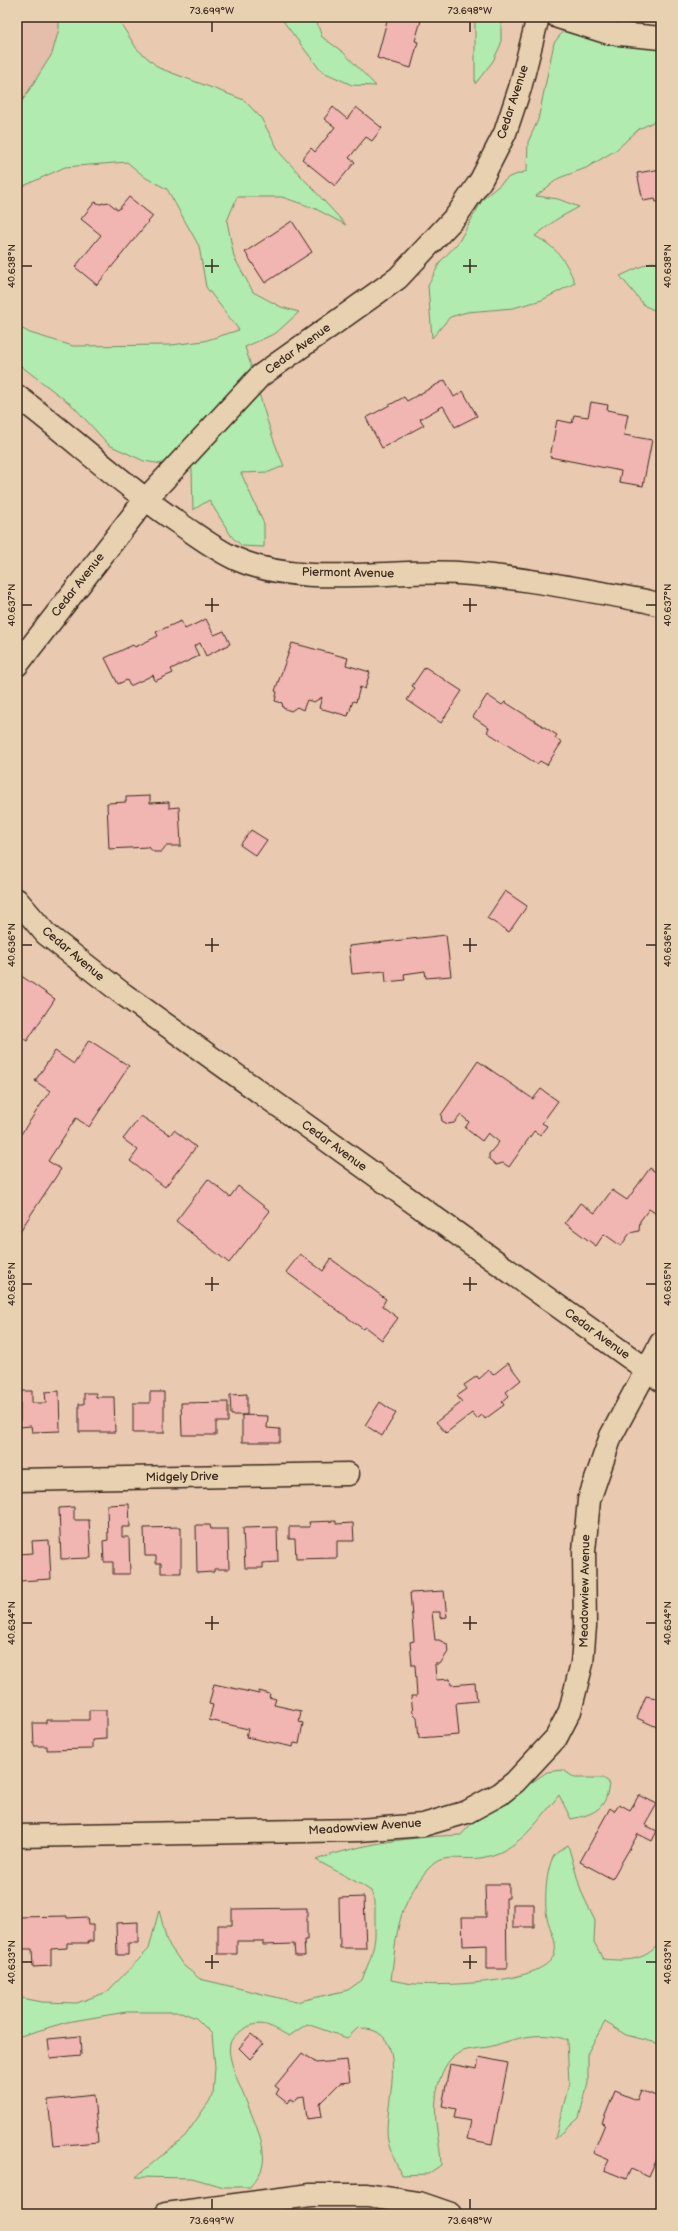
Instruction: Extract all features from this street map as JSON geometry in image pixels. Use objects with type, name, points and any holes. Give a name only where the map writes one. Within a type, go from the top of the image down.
[{"type":"street","name":"Cedar Avenue","points":[[17,665],[145,500],[260,376],[398,278],[457,214],[481,180],[505,133],[520,88],[538,17]]},
{"type":"street","points":[[558,17],[609,33],[661,38]]},
{"type":"street","name":"Piermont Avenue","points":[[17,396],[145,500],[215,548],[237,559],[278,570],[323,575],[457,573],[516,578],[661,605]]},
{"type":"street","name":"Cedar Avenue","points":[[17,900],[46,934],[123,994],[654,1375]]},
{"type":"street","name":"Meadowview Avenue","points":[[17,1836],[359,1830],[422,1825],[467,1812],[500,1794],[515,1782],[556,1738],[570,1712],[582,1663],[585,1626],[584,1551],[589,1500],[611,1436],[654,1375],[661,1343]]},
{"type":"street","name":"Midgely Drive","points":[[17,1480],[348,1474]]},
{"type":"street","points":[[166,2214],[312,2195],[367,2195],[419,2203],[451,2214]]},
{"type":"shaded area","points":[[17,17],[81,17],[17,122]]},
{"type":"shaded area","points":[[636,17],[661,17],[661,22],[643,19]]},
{"type":"green space","points":[[59,17],[118,17],[137,49],[159,68],[244,100],[261,118],[280,153],[346,225],[314,208],[282,197],[237,197],[227,221],[234,257],[253,292],[281,307],[299,312],[276,333],[245,347],[268,422],[284,466],[269,472],[241,473],[264,524],[264,547],[242,546],[232,537],[209,500],[193,510],[192,469],[144,461],[109,445],[73,406],[17,363],[17,326],[30,333],[73,346],[171,345],[204,341],[239,330],[206,287],[199,246],[167,189],[146,178],[127,162],[65,167],[17,189],[17,109],[52,54],[59,29]]},
{"type":"green space","points":[[280,17],[315,17],[322,37],[343,52],[376,86],[352,85],[321,71]]},
{"type":"green space","points":[[475,17],[501,17],[501,44],[493,61],[475,84]]},
{"type":"green space","points":[[564,30],[661,45],[661,118],[639,129],[616,150],[586,168],[559,178],[536,196],[558,199],[579,207],[557,219],[535,236],[543,240],[560,255],[568,267],[575,283],[542,300],[513,308],[467,312],[450,317],[432,338],[428,286],[440,262],[458,243],[483,199],[509,177],[527,171],[528,142],[538,120],[554,43]]},
{"type":"green space","points":[[651,262],[661,263],[661,313],[645,306],[620,276]]},
{"type":"green space","points":[[563,1770],[575,1778],[603,1778],[609,1782],[606,1798],[598,1809],[587,1815],[571,1819],[559,1795],[535,1825],[516,1843],[505,1850],[480,1858],[445,1859],[434,1863],[416,1885],[403,1910],[397,1932],[391,1980],[412,1984],[429,1985],[490,1981],[531,1972],[546,1965],[554,1955],[555,1950],[555,1941],[548,1922],[546,1911],[547,1877],[551,1861],[554,1856],[568,1845],[581,1891],[595,1921],[594,1942],[603,1959],[635,1959],[649,1953],[661,1941],[661,2044],[626,2035],[605,2022],[588,2052],[588,2083],[579,2118],[555,2139],[569,2084],[567,2040],[558,2037],[532,2036],[463,2051],[453,2057],[443,2072],[437,2091],[435,2111],[441,2165],[428,2174],[401,2175],[388,2141],[387,2129],[393,2067],[391,2052],[386,2040],[375,2031],[359,2027],[347,2038],[307,2024],[289,2036],[267,2025],[256,2024],[237,2033],[230,2044],[232,2065],[261,2139],[263,2151],[261,2171],[250,2187],[223,2187],[192,2178],[136,2177],[185,2136],[213,2096],[215,2067],[212,2034],[196,2018],[181,2012],[126,2012],[67,2022],[17,2037],[17,1997],[42,2002],[77,2003],[107,1992],[149,1949],[159,1910],[167,1942],[183,1965],[200,1979],[296,2002],[348,1990],[362,1980],[372,1954],[375,1937],[375,1901],[371,1891],[316,1860],[369,1845],[424,1837],[461,1835],[472,1823],[547,1772]]},
{"type":"building","points":[[388,17],[422,17],[415,41],[418,42],[411,68],[377,58]]},
{"type":"building","points":[[333,107],[347,119],[356,107],[382,128],[372,141],[366,137],[349,158],[355,162],[335,186],[302,159],[311,148],[315,152],[335,127],[324,119]]},
{"type":"building","points":[[661,169],[661,201],[656,202],[655,199],[643,201],[637,173]]},
{"type":"building","points":[[129,197],[153,216],[97,285],[75,267],[101,235],[81,219],[95,202],[100,204],[108,202],[118,210]]},
{"type":"building","points":[[292,221],[312,252],[265,283],[245,252]]},
{"type":"building","points":[[445,380],[454,397],[463,391],[477,416],[455,427],[443,406],[420,419],[424,425],[382,448],[366,418],[404,397],[407,401]]},
{"type":"building","points":[[591,402],[608,405],[607,410],[628,414],[624,435],[652,440],[643,486],[619,482],[621,471],[550,457],[557,420],[572,423],[574,415],[588,417]]},
{"type":"building","points":[[206,619],[214,635],[224,631],[230,644],[206,656],[200,643],[194,646],[199,656],[171,669],[173,673],[155,681],[153,675],[130,686],[127,680],[118,684],[105,658],[133,645],[135,647],[158,636],[156,632],[181,621],[185,629]]},
{"type":"building","points":[[292,643],[348,658],[346,665],[370,672],[365,689],[360,687],[356,702],[353,701],[348,716],[319,708],[322,697],[314,702],[307,700],[303,710],[297,707],[291,711],[283,708],[282,703],[275,701],[277,692],[275,691]]},
{"type":"building","points":[[425,667],[462,691],[441,723],[407,700],[415,688],[412,686]]},
{"type":"building","points":[[487,695],[502,705],[505,702],[557,735],[555,738],[562,742],[547,765],[540,761],[537,764],[487,732],[489,728],[473,717]]},
{"type":"building","points":[[150,796],[150,803],[169,802],[169,808],[179,807],[181,846],[166,846],[161,852],[154,852],[148,847],[109,849],[107,803],[126,802],[126,797]]},
{"type":"building","points":[[251,830],[267,840],[256,856],[240,845]]},
{"type":"building","points":[[505,891],[527,906],[509,932],[487,918]]},
{"type":"building","points":[[446,935],[451,976],[426,978],[425,971],[404,974],[405,980],[386,982],[385,971],[352,974],[349,946]]},
{"type":"building","points":[[17,973],[55,999],[27,1041],[17,1034]]},
{"type":"building","points":[[661,986],[661,995],[657,992]]},
{"type":"building","points":[[89,1040],[129,1066],[89,1127],[76,1118],[48,1161],[61,1169],[20,1231],[17,1229],[17,1140],[50,1091],[35,1081],[55,1051],[74,1064]]},
{"type":"building","points":[[478,1061],[533,1099],[541,1089],[558,1101],[542,1123],[547,1126],[540,1135],[534,1131],[509,1167],[503,1163],[496,1165],[489,1159],[489,1154],[499,1142],[488,1133],[482,1141],[465,1128],[469,1122],[461,1115],[454,1123],[448,1124],[442,1121],[441,1115]]},
{"type":"building","points":[[141,1116],[170,1135],[174,1130],[196,1147],[165,1187],[130,1161],[138,1150],[123,1139]]},
{"type":"building","points":[[650,1168],[661,1176],[661,1204],[655,1213],[649,1209],[640,1221],[639,1231],[630,1233],[621,1246],[604,1234],[596,1246],[565,1223],[580,1203],[595,1213],[612,1190],[627,1200]]},
{"type":"building","points":[[208,1179],[230,1197],[238,1186],[270,1211],[229,1263],[176,1221]]},
{"type":"building","points":[[300,1254],[323,1271],[331,1259],[386,1299],[382,1306],[398,1318],[382,1340],[365,1327],[363,1329],[286,1272]]},
{"type":"building","points":[[508,1363],[521,1380],[506,1392],[509,1396],[502,1402],[504,1405],[485,1419],[482,1415],[477,1419],[472,1413],[446,1433],[436,1422],[462,1402],[457,1396],[467,1389],[464,1385],[477,1376],[479,1379],[489,1370],[493,1375]]},
{"type":"building","points":[[20,1391],[32,1391],[32,1403],[46,1403],[45,1392],[59,1391],[60,1431],[32,1432],[31,1426],[20,1427]]},
{"type":"building","points":[[150,1392],[164,1392],[164,1433],[133,1433],[133,1403],[150,1403]]},
{"type":"building","points":[[84,1393],[96,1393],[96,1397],[114,1397],[115,1432],[79,1432],[79,1404],[84,1404]]},
{"type":"building","points":[[247,1394],[247,1415],[231,1415],[230,1395]]},
{"type":"building","points":[[228,1402],[228,1422],[216,1422],[216,1435],[182,1435],[181,1403]]},
{"type":"building","points":[[380,1402],[396,1413],[382,1436],[365,1425]]},
{"type":"building","points":[[242,1415],[268,1416],[267,1428],[280,1429],[280,1442],[242,1442]]},
{"type":"building","points":[[129,1504],[130,1527],[122,1527],[122,1537],[129,1537],[130,1574],[113,1574],[113,1562],[104,1562],[103,1541],[108,1540],[107,1505]]},
{"type":"building","points":[[74,1507],[74,1520],[89,1520],[91,1558],[61,1559],[59,1508]]},
{"type":"building","points":[[336,1521],[336,1524],[353,1523],[354,1541],[337,1541],[337,1558],[296,1559],[295,1539],[289,1539],[289,1527],[310,1527],[309,1522]]},
{"type":"building","points":[[196,1525],[210,1525],[211,1529],[228,1529],[229,1569],[214,1569],[214,1572],[197,1573]]},
{"type":"building","points":[[181,1527],[181,1573],[161,1573],[161,1563],[156,1563],[156,1556],[145,1556],[144,1528]]},
{"type":"building","points":[[277,1527],[278,1562],[263,1563],[263,1568],[245,1568],[243,1528]]},
{"type":"building","points":[[49,1540],[51,1579],[20,1581],[18,1554],[33,1553],[32,1541]]},
{"type":"building","points":[[444,1591],[447,1617],[440,1618],[440,1612],[432,1612],[435,1640],[439,1640],[447,1644],[448,1652],[440,1664],[435,1664],[436,1680],[450,1679],[451,1685],[475,1683],[477,1701],[456,1703],[459,1735],[419,1738],[417,1717],[413,1713],[411,1696],[417,1696],[415,1665],[412,1665],[410,1642],[414,1641],[410,1593]]},
{"type":"building","points":[[17,1623],[19,1647],[17,1647]]},
{"type":"building","points":[[214,1684],[259,1694],[259,1691],[270,1694],[269,1697],[276,1699],[274,1705],[301,1711],[299,1722],[303,1723],[299,1744],[294,1743],[293,1747],[246,1737],[248,1729],[209,1720],[213,1705],[209,1704]]},
{"type":"building","points":[[646,1696],[661,1699],[661,1729],[637,1718]]},
{"type":"building","points":[[89,1710],[106,1710],[106,1739],[92,1740],[92,1749],[47,1750],[47,1746],[34,1746],[33,1723],[46,1723],[46,1720],[89,1720]]},
{"type":"building","points":[[639,1795],[657,1804],[645,1825],[657,1831],[652,1841],[638,1834],[612,1879],[580,1862],[610,1808],[614,1811],[619,1804],[630,1810]]},
{"type":"building","points":[[485,1884],[509,1884],[509,1898],[506,1898],[507,1969],[487,1969],[487,1945],[463,1946],[462,1917],[486,1917]]},
{"type":"building","points":[[364,1897],[366,1948],[340,1948],[339,1898]]},
{"type":"building","points":[[513,1904],[534,1904],[534,1927],[513,1927]]},
{"type":"building","points":[[307,1908],[307,1940],[304,1940],[305,1956],[295,1956],[294,1944],[263,1945],[263,1941],[237,1941],[237,1954],[218,1954],[218,1925],[232,1925],[232,1909]]},
{"type":"building","points":[[67,1916],[67,1918],[87,1917],[88,1925],[93,1925],[93,1941],[89,1941],[89,1943],[67,1943],[67,1948],[51,1949],[51,1966],[33,1967],[32,1949],[17,1949],[17,1917]]},
{"type":"building","points":[[138,1922],[138,1943],[128,1943],[128,1955],[117,1955],[116,1923]]},
{"type":"building","points":[[251,2034],[263,2044],[250,2059],[239,2048]]},
{"type":"building","points":[[80,2036],[81,2055],[50,2058],[48,2039]]},
{"type":"building","points":[[302,2053],[316,2063],[347,2060],[350,2082],[340,2083],[320,2103],[322,2117],[307,2119],[304,2096],[297,2097],[294,2101],[290,2099],[287,2103],[276,2094],[279,2089],[275,2086]]},
{"type":"building","points":[[479,2057],[508,2063],[492,2144],[467,2139],[471,2121],[454,2118],[456,2109],[442,2106],[450,2064],[477,2069]]},
{"type":"building","points":[[641,2090],[661,2098],[656,2111],[661,2113],[661,2150],[649,2177],[631,2169],[626,2179],[604,2170],[609,2160],[593,2153],[605,2124],[602,2123],[615,2091],[637,2100]]},
{"type":"building","points":[[94,2095],[98,2142],[53,2146],[48,2100]]}]
